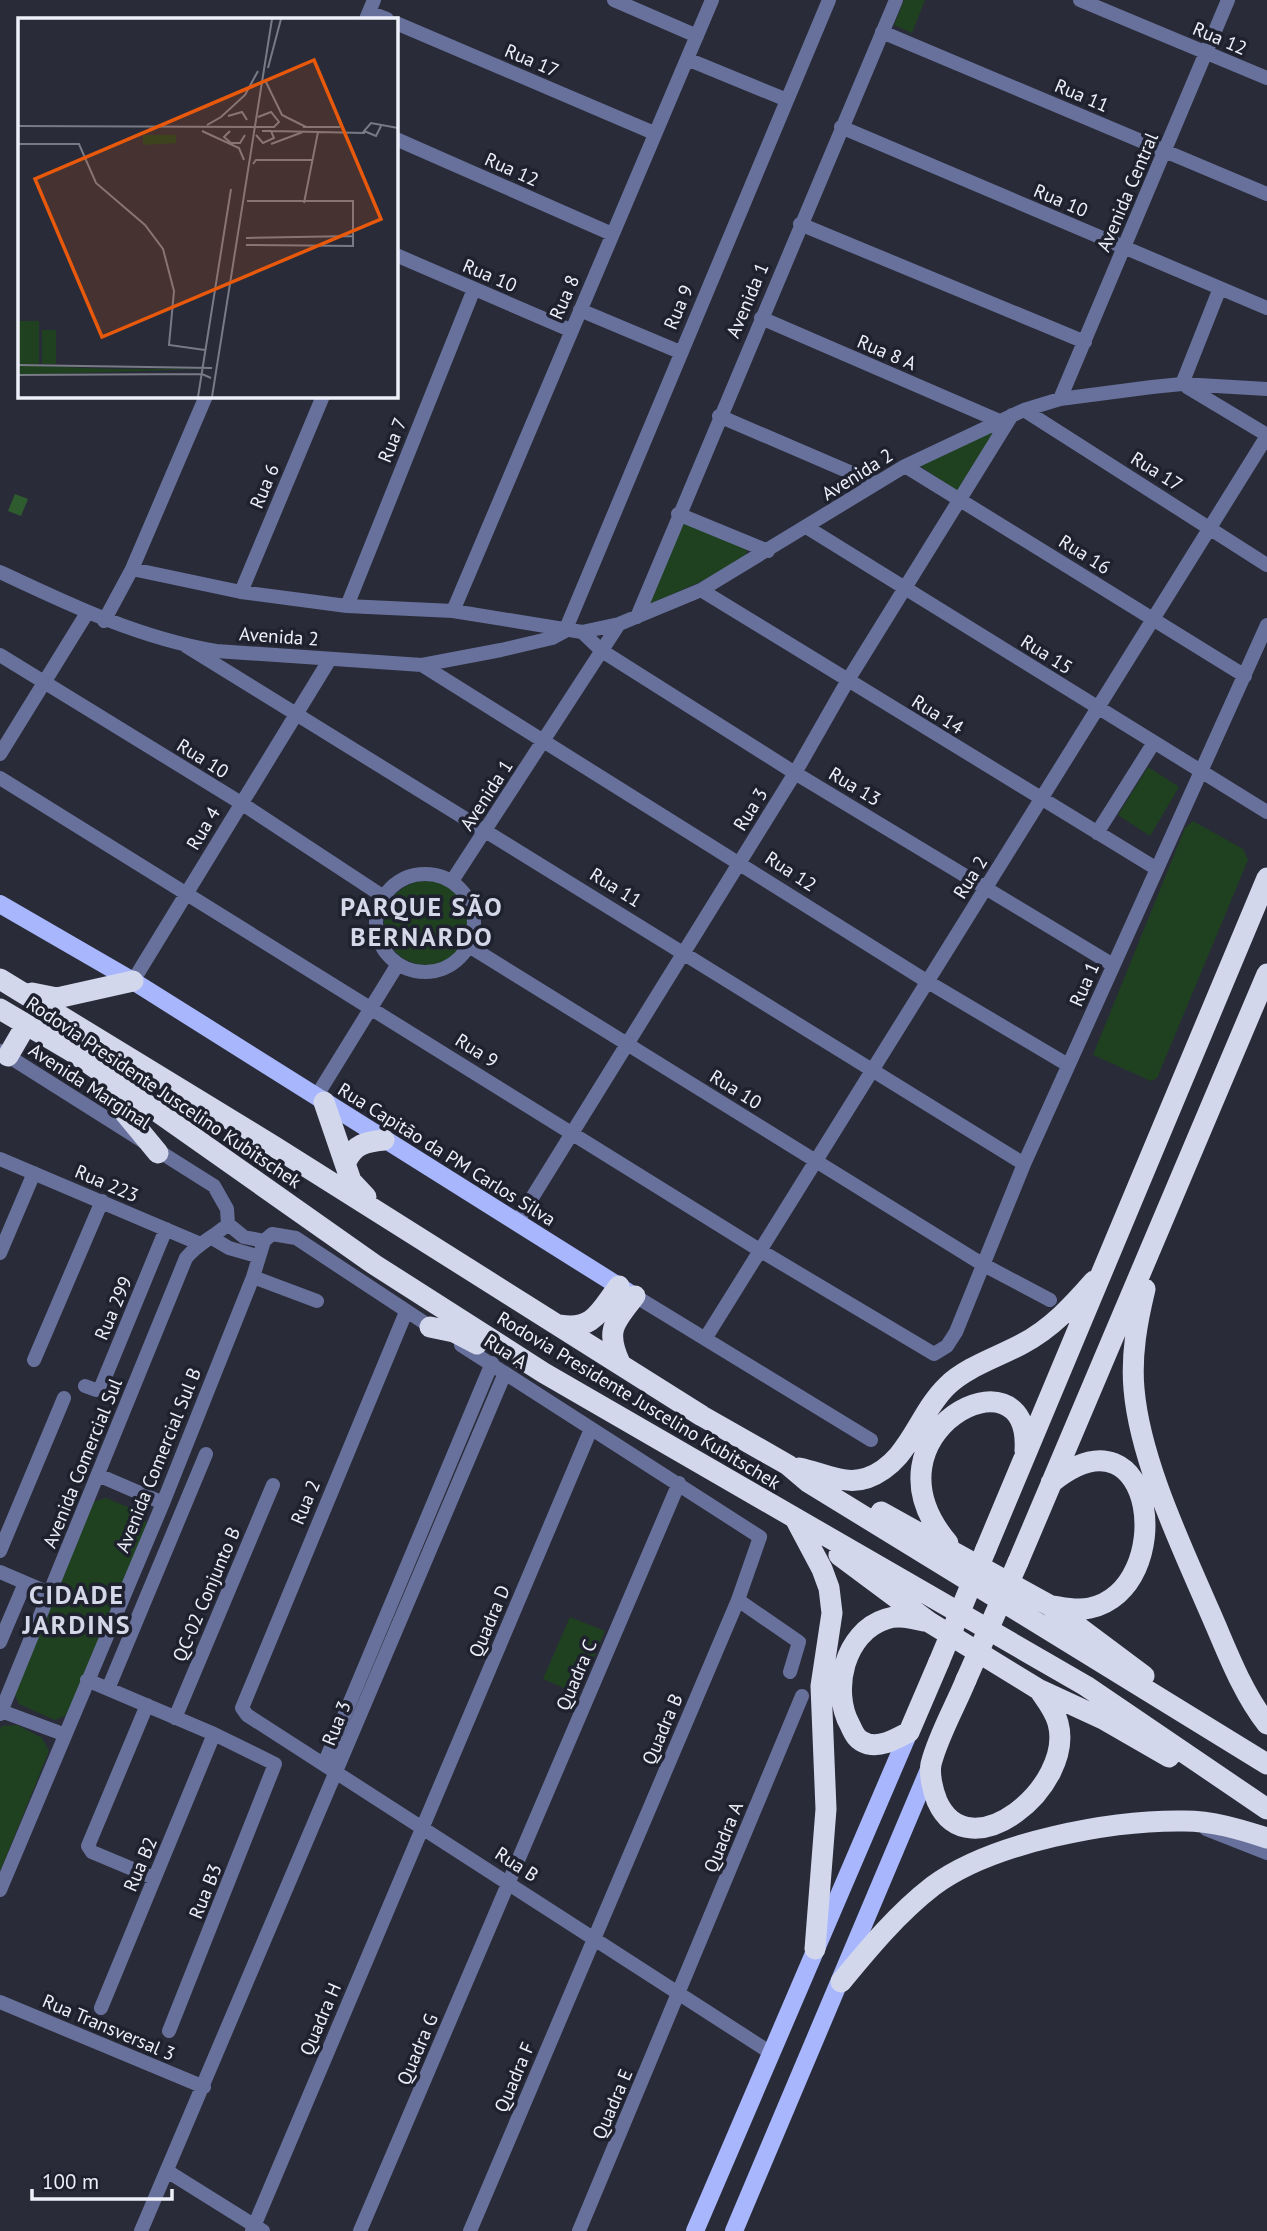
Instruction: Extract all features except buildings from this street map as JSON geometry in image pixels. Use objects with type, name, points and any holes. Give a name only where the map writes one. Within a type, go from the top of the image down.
[{"type":"highway","points":[[929,1622],[896,1617],[876,1623],[855,1646],[841,1679],[841,1696],[846,1718],[861,1742],[884,1744],[909,1732],[1267,878]]},
{"type":"highway","points":[[1229,971],[1228,990],[1203,1051],[1203,1059],[1212,1069],[1223,1065],[1249,1000],[1266,976]]},
{"type":"highway","points":[[1038,1689],[1056,1714],[1059,1749],[1052,1772],[1042,1790],[1017,1812],[987,1826],[968,1827],[957,1822],[939,1805],[931,1766],[1266,976]]},
{"type":"highway","points":[[3,980],[38,995],[57,998],[133,981]]},
{"type":"highway","name":"Rodovia Presidente Juscelino Kubitschek","points":[[3,980],[702,1416],[789,1466],[815,1486],[1040,1627],[1267,1764]]},
{"type":"highway","name":"Rodovia Presidente Juscelino Kubitschek","points":[[0,1009],[71,1051],[375,1265],[544,1373],[795,1519],[923,1588],[1086,1686],[1267,1809]]},
{"type":"highway","points":[[4,1053],[26,1025]]},
{"type":"highway","points":[[71,1051],[117,1101],[158,1153]]},
{"type":"highway","points":[[320,1100],[346,1162],[351,1181],[384,1216]]},
{"type":"highway","points":[[346,1162],[359,1144],[384,1140]]},
{"type":"highway","points":[[1158,1235],[1134,1345],[1137,1414],[1176,1533],[1232,1661],[1267,1724]]},
{"type":"highway","points":[[789,1466],[855,1480],[887,1467],[910,1442],[927,1410],[949,1383],[1046,1328],[1065,1313],[1105,1268]]},
{"type":"highway","points":[[558,1324],[576,1328],[586,1325],[627,1291]]},
{"type":"highway","points":[[620,1363],[611,1344],[612,1333],[627,1291]]},
{"type":"highway","points":[[430,1327],[454,1332],[544,1373]]},
{"type":"highway","points":[[953,1550],[931,1521],[920,1490],[923,1457],[942,1426],[959,1412],[980,1402],[1004,1403],[1019,1414],[1022,1421],[1026,1440],[1025,1460]]},
{"type":"highway","points":[[1049,1484],[1070,1468],[1085,1461],[1098,1460],[1116,1464],[1136,1484],[1144,1507],[1146,1530],[1142,1553],[1133,1575],[1115,1596],[1088,1609],[1049,1605]]},
{"type":"highway","points":[[789,1466],[953,1550],[1049,1605],[1199,1721]]},
{"type":"highway","points":[[795,1519],[929,1622],[1038,1689],[1103,1719],[1203,1776],[1228,1783]]},
{"type":"highway","points":[[795,1519],[822,1569],[829,1588],[832,1613],[821,1686],[826,1810],[815,1949]]},
{"type":"highway","points":[[841,1982],[883,1931],[932,1886],[987,1856],[1086,1831],[1138,1823],[1185,1821],[1228,1825],[1267,1838]]},
{"type":"main road","name":"Rua Capitão da PM Carlos Silva","points":[[0,904],[133,981],[627,1291]]},
{"type":"main road","points":[[695,2231],[909,1732]]},
{"type":"main road","points":[[734,2231],[931,1766]]},
{"type":"street","points":[[614,0],[697,36]]},
{"type":"street","name":"Rua 8","points":[[453,611],[712,0]]},
{"type":"street","name":"Rua 9","points":[[565,631],[829,0]]},
{"type":"street","name":"Avenida 1","points":[[637,617],[719,416],[896,0]]},
{"type":"street","name":"Rua 12","points":[[1080,0],[1267,78]]},
{"type":"street","name":"Avenida Central","points":[[1060,399],[1228,0]]},
{"type":"street","name":"Rua 17","points":[[397,23],[654,133]]},
{"type":"street","name":"Rua 11","points":[[882,32],[1267,194]]},
{"type":"street","points":[[687,59],[787,100]]},
{"type":"street","name":"Rua 10","points":[[841,127],[1267,308]]},
{"type":"street","name":"Rua 12","points":[[397,139],[612,234]]},
{"type":"street","points":[[800,224],[1085,342]]},
{"type":"street","name":"Rua 10","points":[[397,255],[570,330]]},
{"type":"street","points":[[1220,288],[1182,384],[1267,435]]},
{"type":"street","name":"Rua 7","points":[[347,606],[474,289]]},
{"type":"street","points":[[580,310],[680,352]]},
{"type":"street","name":"Rua 8 A","points":[[761,318],[997,420]]},
{"type":"street","name":"Avenida 2","points":[[132,569],[241,592],[347,606],[453,611],[582,632],[619,624],[701,590],[808,528],[905,466],[1018,412],[1060,399],[1182,384],[1267,389]]},
{"type":"street","points":[[104,621],[132,569],[206,397]]},
{"type":"street","name":"Rua 6","points":[[241,592],[323,397]]},
{"type":"street","name":"Rua 17","points":[[1018,412],[1210,527],[1267,565]]},
{"type":"street","name":"Rua 3","points":[[517,1222],[795,773],[848,680],[1018,412]]},
{"type":"street","points":[[719,416],[875,483]]},
{"type":"street","name":"Rua 2","points":[[705,1339],[1267,435]]},
{"type":"street","name":"Rua 16","points":[[905,466],[1245,676]]},
{"type":"street","points":[[678,514],[768,551]]},
{"type":"street","name":"Rua 15","points":[[808,528],[1153,744],[1267,812]]},
{"type":"street","name":"Avenida 2","points":[[0,572],[104,621],[186,646],[422,665],[552,638],[565,631]]},
{"type":"street","name":"Rua 14","points":[[701,590],[1040,800],[1157,869]]},
{"type":"street","points":[[0,754],[87,613]]},
{"type":"street","name":"Avenida 1","points":[[452,881],[619,624]]},
{"type":"street","name":"Rua 1","points":[[934,1354],[951,1340],[1024,1164],[1267,625]]},
{"type":"street","name":"Rua 13","points":[[582,632],[602,651],[795,773],[1113,965]]},
{"type":"street","name":"Rua 11","points":[[186,646],[297,712],[1024,1164]]},
{"type":"street","name":"Rua 10","points":[[0,655],[241,803],[384,897]]},
{"type":"street","name":"Rua 4","points":[[133,981],[330,659]]},
{"type":"street","name":"Rua 12","points":[[422,665],[544,743],[740,861],[928,982],[1068,1065]]},
{"type":"street","points":[[1097,833],[1153,744]]},
{"type":"street","name":"Rua 9","points":[[0,778],[574,1132],[761,1251],[934,1354]]},
{"type":"street","points":[[422,873],[438,875],[452,881],[471,903],[475,917],[469,946],[459,959],[438,970],[413,971],[398,964],[387,954],[378,933],[377,911],[384,897],[407,877],[422,873]]},
{"type":"street","name":"Rua 10","points":[[469,946],[817,1159],[982,1264],[1049,1300]]},
{"type":"street","points":[[320,1100],[398,964]]},
{"type":"street","name":"Avenida Marginal","points":[[4,1053],[214,1186],[227,1209],[228,1224]]},
{"type":"street","name":"Rua 223","points":[[0,1159],[198,1243]]},
{"type":"street","points":[[0,1253],[34,1173]]},
{"type":"street","points":[[34,1360],[102,1201]]},
{"type":"street","points":[[198,1243],[212,1238],[228,1224],[244,1237],[264,1241],[257,1256],[253,1277],[317,1301]]},
{"type":"street","name":"Rua 299","points":[[85,1386],[96,1390],[101,1387],[166,1229]]},
{"type":"street","name":"Rua A","points":[[264,1241],[272,1234],[296,1238],[406,1312],[492,1363],[758,1534]]},
{"type":"street","points":[[212,1238],[229,1248],[257,1256]]},
{"type":"street","name":"Avenida Comercial Sul","points":[[1,1712],[186,1258],[198,1243]]},
{"type":"street","name":"Avenida Comercial Sul B","points":[[0,1890],[63,1734],[163,1503],[253,1277]]},
{"type":"street","name":"Rua Capitão da PM Carlos Silva","points":[[627,1291],[871,1440]]},
{"type":"street","name":"Rua 2","points":[[242,1708],[406,1312]]},
{"type":"street","name":"Rua 3","points":[[141,2231],[337,1772],[410,1573],[492,1363]]},
{"type":"street","name":"Rua 3","points":[[324,1764],[410,1573],[505,1373]]},
{"type":"street","points":[[0,1551],[64,1398]]},
{"type":"street","name":"Quadra D","points":[[422,1827],[591,1429]]},
{"type":"street","points":[[108,1689],[206,1454]]},
{"type":"street","points":[[98,1475],[163,1503]]},
{"type":"street","name":"Quadra C","points":[[509,1881],[678,1483]]},
{"type":"street","name":"QC-02 Conjunto B","points":[[175,1718],[273,1485]]},
{"type":"street","name":"Quadra B","points":[[594,1938],[738,1600],[759,1542],[758,1534]]},
{"type":"street","points":[[0,1572],[49,1593]]},
{"type":"street","points":[[0,1642],[25,1583]]},
{"type":"street","points":[[738,1600],[799,1642],[790,1672]]},
{"type":"street","points":[[86,1680],[214,1734]]},
{"type":"street","name":"Quadra A","points":[[680,1992],[802,1696]]},
{"type":"street","points":[[147,1706],[88,1843],[89,1849],[154,1878]]},
{"type":"street","name":"Rua B","points":[[242,1708],[247,1715],[509,1881],[771,2053]]},
{"type":"street","points":[[1,1712],[63,1734]]},
{"type":"street","name":"Rua B3","points":[[169,2031],[275,1765],[214,1734]]},
{"type":"street","name":"Rua B2","points":[[101,2008],[214,1734]]},
{"type":"street","points":[[1185,1821],[1267,1853]]},
{"type":"street","name":"Quadra H","points":[[256,2229],[422,1827]]},
{"type":"street","name":"Quadra G","points":[[360,2231],[509,1881]]},
{"type":"street","name":"Quadra F","points":[[470,2231],[594,1938]]},
{"type":"street","name":"Quadra E","points":[[579,2231],[680,1992]]},
{"type":"street","name":"Rua Transversal 3","points":[[0,2002],[204,2087]]},
{"type":"street","points":[[167,2171],[256,2229]]},
{"type":"shaded area","points":[[904,0],[925,0],[912,33],[894,25]]},
{"type":"shaded area","points":[[1004,427],[961,494],[919,465]]},
{"type":"shaded area","points":[[15,494],[28,499],[21,516],[8,511]]},
{"type":"shaded area","points":[[681,522],[747,549],[746,556],[700,582],[649,604]]},
{"type":"shaded area","points":[[1148,767],[1179,787],[1150,836],[1118,815]]},
{"type":"shaded area","points":[[1193,821],[1243,849],[1248,860],[1157,1078],[1151,1081],[1093,1055],[1185,828]]},
{"type":"shaded area","points":[[426,881],[442,884],[456,893],[465,907],[468,923],[465,939],[456,953],[442,962],[426,965],[410,962],[396,953],[387,939],[384,923],[387,907],[396,893],[410,884]]},
{"type":"shaded area","points":[[106,1498],[144,1514],[147,1527],[67,1715],[55,1720],[19,1704],[14,1692],[93,1502]]},
{"type":"shaded area","points":[[570,1617],[605,1631],[578,1694],[543,1679]]},
{"type":"shaded area","points":[[17,1725],[42,1738],[49,1751],[0,1872],[0,1729],[2,1726]]},
{"type":"district","name":"PARQUE SÃO BERNARDO","points":[[422,920]]},
{"type":"district","name":"CIDADE JARDINS","points":[[77,1609]]}]
